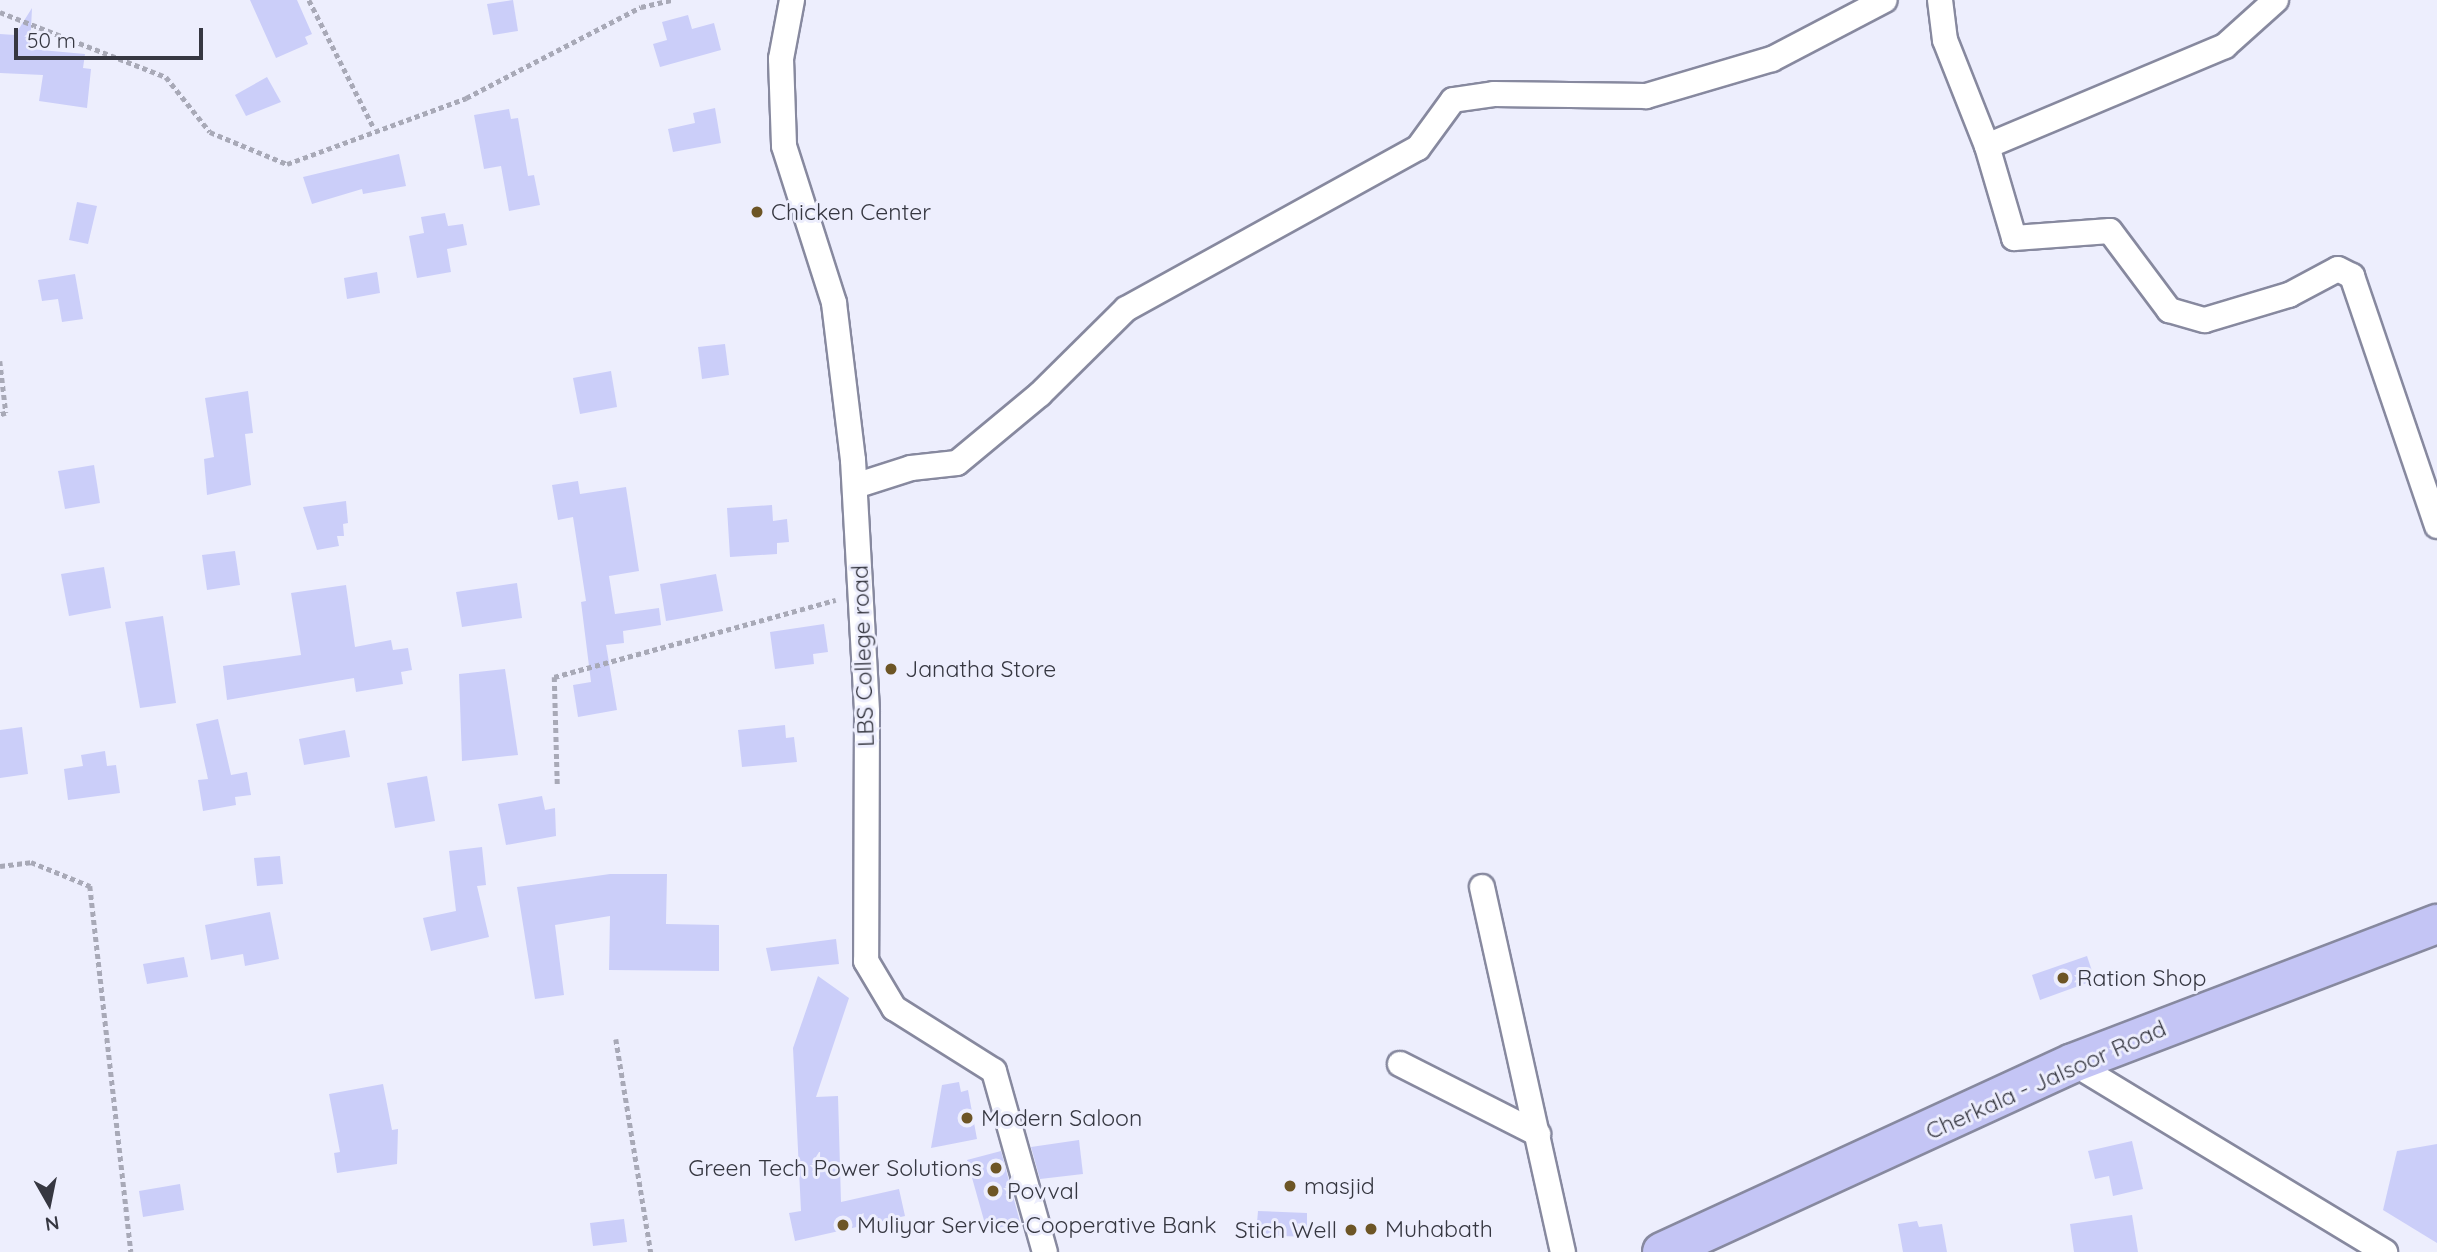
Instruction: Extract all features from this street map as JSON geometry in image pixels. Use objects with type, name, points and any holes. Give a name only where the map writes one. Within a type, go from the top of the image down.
[{"type":"main road","name":"Cherkala - Jalsoor Road","points":[[1662,1252],[2073,1063],[2437,924]]},
{"type":"street","name":"LBS College road","points":[[792,0],[782,59],[784,146],[834,303],[855,486],[867,712],[866,961],[894,1008],[994,1071],[1045,1252]]},
{"type":"street","points":[[855,486],[911,468],[957,463],[1040,394],[1126,309],[1418,148],[1453,100],[1494,94],[1646,96],[1772,59],[1885,0]]},
{"type":"street","points":[[1940,0],[1944,40],[1987,146],[2014,239],[2110,231],[2169,310],[2205,320],[2289,295],[2338,269],[2352,276],[2437,526]]},
{"type":"street","points":[[1987,146],[2225,46],[2276,0]]},
{"type":"street","points":[[1482,887],[1563,1252]]},
{"type":"street","points":[[2073,1063],[2385,1252]]},
{"type":"street","points":[[1400,1065],[1538,1135]]},
{"type":"path","points":[[309,0],[374,128]]},
{"type":"path","points":[[0,12],[166,77],[210,132],[287,164],[374,128],[466,98],[641,7],[672,0]]},
{"type":"path","points":[[0,361],[6,413],[0,415]]},
{"type":"path","points":[[557,784],[554,677],[861,593]]},
{"type":"path","points":[[0,866],[30,862],[90,886],[131,1252]]},
{"type":"path","points":[[616,1039],[651,1252]]},
{"type":"building","points":[[250,0],[297,0],[312,34],[305,37],[308,44],[276,58]]},
{"type":"building","points":[[513,0],[518,31],[493,35],[487,4]]},
{"type":"building","points":[[32,8],[30,49],[85,54],[83,68],[91,69],[87,108],[39,101],[43,75],[0,73],[0,34],[15,35]]},
{"type":"building","points":[[688,15],[692,29],[714,23],[721,50],[660,67],[653,44],[667,40],[662,22]]},
{"type":"building","points":[[267,77],[281,102],[246,116],[235,95]]},
{"type":"building","points":[[715,108],[721,143],[673,152],[668,129],[695,123],[693,113]]},
{"type":"building","points":[[509,109],[511,119],[518,118],[528,176],[534,175],[540,205],[509,211],[501,166],[484,169],[474,115]]},
{"type":"building","points":[[399,154],[406,186],[363,194],[362,189],[312,204],[303,177]]},
{"type":"building","points":[[77,202],[97,206],[88,244],[69,240]]},
{"type":"building","points":[[445,213],[448,226],[463,224],[467,245],[447,249],[451,272],[417,278],[409,236],[424,233],[421,217]]},
{"type":"building","points":[[377,272],[380,293],[347,299],[344,278]]},
{"type":"building","points":[[75,274],[83,319],[62,322],[58,299],[42,301],[38,280]]},
{"type":"building","points":[[725,344],[729,375],[702,379],[698,347]]},
{"type":"building","points":[[611,371],[617,407],[580,414],[573,378]]},
{"type":"building","points":[[248,391],[253,433],[245,434],[251,485],[207,495],[204,459],[214,457],[205,398]]},
{"type":"building","points":[[94,465],[100,503],[65,509],[58,471]]},
{"type":"building","points":[[578,481],[580,494],[626,487],[639,571],[609,576],[615,614],[659,608],[661,625],[623,631],[624,643],[606,645],[617,710],[578,717],[573,685],[591,682],[581,602],[586,601],[573,517],[558,520],[552,485]]},
{"type":"building","points":[[346,501],[348,523],[343,524],[344,536],[337,536],[339,546],[317,550],[303,507]]},
{"type":"building","points":[[772,505],[773,521],[787,519],[789,542],[777,543],[777,554],[730,557],[727,508]]},
{"type":"building","points":[[235,551],[240,585],[207,590],[202,555]]},
{"type":"building","points":[[104,567],[111,608],[69,616],[61,574]]},
{"type":"building","points":[[716,574],[723,611],[666,621],[660,584]]},
{"type":"building","points":[[517,583],[522,618],[462,627],[456,592]]},
{"type":"building","points":[[346,585],[355,647],[391,640],[393,650],[408,648],[412,670],[401,672],[403,684],[356,692],[354,678],[227,700],[223,666],[301,655],[291,593]]},
{"type":"building","points":[[163,616],[176,703],[140,708],[125,622]]},
{"type":"building","points":[[824,624],[828,652],[813,654],[814,664],[775,669],[770,632]]},
{"type":"building","points":[[505,669],[518,755],[462,761],[459,674]]},
{"type":"building","points":[[218,719],[231,775],[247,772],[251,795],[235,797],[236,805],[203,811],[198,780],[208,779],[196,724]]},
{"type":"building","points":[[785,725],[786,738],[794,737],[797,762],[742,767],[738,730]]},
{"type":"building","points":[[22,727],[28,774],[0,778],[0,730]]},
{"type":"building","points":[[345,730],[350,757],[304,765],[299,739]]},
{"type":"building","points":[[105,751],[107,766],[116,765],[120,793],[68,800],[64,769],[83,766],[81,755]]},
{"type":"building","points":[[427,776],[435,821],[395,828],[387,783]]},
{"type":"building","points":[[542,796],[545,810],[555,808],[556,836],[506,845],[498,804]]},
{"type":"building","points":[[482,847],[486,885],[477,886],[489,937],[431,951],[423,918],[456,911],[449,851]]},
{"type":"building","points":[[280,856],[283,884],[257,886],[254,858]]},
{"type":"building","points":[[610,874],[667,874],[666,924],[719,925],[719,971],[609,970],[610,916],[555,925],[564,995],[535,999],[517,887]]},
{"type":"building","points":[[270,912],[279,959],[245,966],[243,954],[211,960],[205,925]]},
{"type":"building","points":[[836,939],[839,964],[771,971],[766,948]]},
{"type":"building","name":"Ration Shop","points":[[2087,956],[2095,980],[2040,1000],[2032,975]]},
{"type":"building","points":[[184,957],[188,977],[147,984],[143,964]]},
{"type":"building","points":[[818,976],[849,998],[816,1097],[838,1096],[841,1202],[899,1189],[905,1216],[795,1241],[789,1213],[801,1211],[793,1048]]},
{"type":"building","points":[[959,1082],[961,1092],[968,1090],[977,1139],[931,1148],[942,1085]]},
{"type":"building","points":[[383,1084],[392,1130],[398,1129],[397,1164],[337,1173],[334,1153],[340,1152],[329,1094]]},
{"type":"building","points":[[1079,1140],[1083,1174],[1040,1179],[1031,1147]]},
{"type":"building","points":[[2132,1141],[2143,1189],[2113,1196],[2109,1176],[2095,1179],[2088,1151]]},
{"type":"building","points":[[2437,1144],[2437,1243],[2383,1210],[2397,1151]]},
{"type":"building","name":"Povval","points":[[1001,1151],[1020,1222],[987,1231],[967,1160]]},
{"type":"building","points":[[180,1184],[184,1210],[143,1217],[139,1191]]},
{"type":"building","points":[[1258,1211],[1307,1213],[1307,1237],[1256,1235]]},
{"type":"building","points":[[2132,1215],[2138,1252],[2074,1252],[2070,1224]]},
{"type":"building","points":[[624,1219],[627,1242],[593,1246],[590,1223]]},
{"type":"building","points":[[1917,1221],[1919,1227],[1942,1224],[1947,1252],[1903,1252],[1898,1224]]},
{"type":"place","name":"Chicken Center","points":[[757,212]]},
{"type":"place","name":"Janatha Store","points":[[891,669]]},
{"type":"place","name":"Ration Shop","points":[[2063,978]]},
{"type":"place","name":"Modern Saloon","points":[[967,1118]]},
{"type":"place","name":"Green Tech Power Solutions","points":[[996,1168]]},
{"type":"place","name":"masjid","points":[[1290,1186]]},
{"type":"place","name":"Povval","points":[[993,1191]]},
{"type":"place","name":"Muliyar Service Cooperative Bank","points":[[843,1225]]},
{"type":"place","name":"Muhabath","points":[[1371,1229]]},
{"type":"place","name":"Stich Well","points":[[1351,1230]]}]
